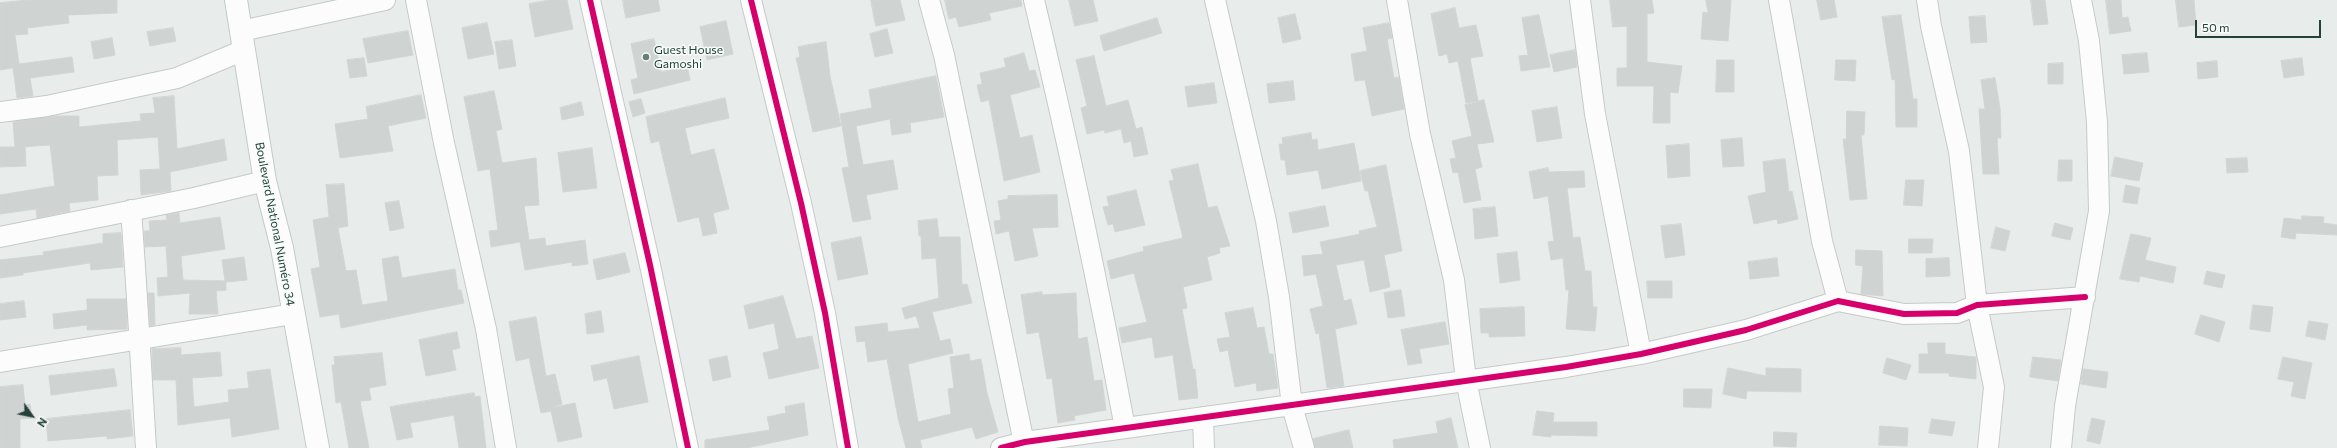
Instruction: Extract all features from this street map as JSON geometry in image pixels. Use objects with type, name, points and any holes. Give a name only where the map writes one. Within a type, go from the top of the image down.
[{"type":"main road","name":"Boulevard National Numéro 34","points":[[236,0],[265,181],[282,248],[318,448]]},
{"type":"street","points":[[0,112],[47,106],[177,78],[243,41],[384,0]]},
{"type":"street","points":[[416,0],[444,143],[486,329],[506,448]]},
{"type":"street","points":[[590,0],[621,130],[688,448]]},
{"type":"street","points":[[750,0],[772,81],[822,298],[848,448]]},
{"type":"street","points":[[929,0],[944,55],[1025,445]]},
{"type":"street","points":[[1034,0],[1090,245],[1125,428]]},
{"type":"street","points":[[1215,0],[1266,221],[1279,297],[1292,406],[1304,448]]},
{"type":"street","points":[[1397,0],[1420,134],[1454,280],[1466,380],[1480,448]]},
{"type":"street","points":[[1580,0],[1595,114],[1641,354]]},
{"type":"street","points":[[1779,0],[1822,241],[1838,301]]},
{"type":"street","points":[[1927,0],[1931,26],[1959,151],[1977,305],[1994,387],[1988,448]]},
{"type":"street","points":[[2061,448],[2065,406],[2099,211],[2098,122],[2089,41],[2081,0]]},
{"type":"street","points":[[0,237],[265,181]]},
{"type":"street","points":[[131,210],[141,338],[140,360],[146,448]]},
{"type":"street","points":[[1001,448],[1125,428],[1566,367],[1641,354],[1746,330],[1838,301],[1904,314],[1957,313],[1977,305],[2085,297]]},
{"type":"street","points":[[0,362],[293,314]]},
{"type":"street","points":[[1202,417],[1204,448]]},
{"type":"building","points":[[29,0],[117,0],[117,13],[68,15],[69,23],[27,28],[28,34],[15,35],[19,64],[72,57],[74,72],[30,78],[33,96],[17,98],[13,68],[0,70],[0,3]]},
{"type":"building","points":[[550,0],[567,0],[573,29],[535,37],[529,4]]},
{"type":"building","points":[[623,0],[658,0],[660,11],[626,18]]},
{"type":"building","points":[[871,0],[900,0],[905,20],[876,26]]},
{"type":"building","points":[[945,0],[1021,0],[1022,6],[989,13],[991,20],[959,27],[956,17],[949,19]]},
{"type":"building","points":[[1069,0],[1093,0],[1098,21],[1075,26]]},
{"type":"building","points":[[1610,0],[1652,0],[1654,13],[1647,14],[1647,62],[1682,66],[1678,93],[1670,92],[1670,123],[1653,123],[1654,86],[1617,86],[1617,68],[1627,68],[1627,26],[1613,27]]},
{"type":"building","points":[[1706,0],[1731,0],[1728,41],[1701,39],[1703,12],[1708,13]]},
{"type":"building","points":[[1817,0],[1834,0],[1837,17],[1821,20]]},
{"type":"building","points":[[2031,0],[2045,0],[2048,24],[2034,25]]},
{"type":"building","points":[[2106,0],[2121,0],[2122,18],[2128,17],[2131,31],[2110,34]]},
{"type":"building","points":[[2176,0],[2194,0],[2196,25],[2179,27]]},
{"type":"building","points":[[1455,8],[1459,28],[1476,25],[1483,56],[1470,58],[1478,101],[1466,103],[1458,61],[1449,63],[1447,54],[1439,56],[1431,14]]},
{"type":"building","points":[[1295,14],[1301,39],[1283,43],[1278,18]]},
{"type":"building","points":[[1539,15],[1550,67],[1521,71],[1519,56],[1528,55],[1522,18]]},
{"type":"building","points":[[1901,15],[1913,99],[1917,99],[1917,127],[1896,127],[1895,79],[1892,80],[1882,17]]},
{"type":"building","points":[[1985,16],[1987,42],[1971,43],[1969,17]]},
{"type":"building","points":[[1157,18],[1162,33],[1104,51],[1100,36]]},
{"type":"building","points":[[726,21],[733,54],[707,60],[700,27]]},
{"type":"building","points":[[487,23],[494,54],[468,59],[462,28]]},
{"type":"building","points":[[1389,23],[1392,38],[1387,39],[1394,78],[1399,77],[1404,109],[1372,116],[1365,80],[1355,81],[1351,54],[1367,51],[1363,28]]},
{"type":"building","points":[[173,28],[176,41],[150,46],[147,32]]},
{"type":"building","points":[[887,29],[893,53],[875,57],[870,34]]},
{"type":"building","points":[[408,31],[413,55],[368,63],[363,39]]},
{"type":"building","points":[[112,38],[115,55],[94,59],[91,42]]},
{"type":"building","points":[[654,39],[661,72],[687,66],[690,80],[634,94],[631,80],[638,78],[631,44]]},
{"type":"building","points":[[512,40],[516,66],[499,69],[495,42]]},
{"type":"building","points":[[826,42],[830,76],[841,126],[813,132],[796,58],[800,57],[798,47]]},
{"type":"building","points":[[1575,50],[1577,67],[1554,72],[1550,55]]},
{"type":"building","points":[[1024,53],[1029,71],[1035,70],[1040,87],[1010,95],[1020,138],[1032,135],[1040,172],[1004,181],[989,100],[981,102],[977,85],[982,84],[980,73],[1006,67],[1004,59]]},
{"type":"building","points":[[2147,53],[2149,72],[2124,74],[2122,55]]},
{"type":"building","points":[[1094,56],[1106,106],[1128,100],[1136,129],[1142,127],[1148,154],[1134,157],[1131,141],[1124,143],[1121,129],[1105,133],[1104,130],[1087,134],[1081,108],[1087,106],[1076,60]]},
{"type":"building","points":[[364,58],[367,76],[350,78],[347,60]]},
{"type":"building","points":[[2302,58],[2304,75],[2284,78],[2281,61]]},
{"type":"building","points":[[1717,60],[1734,60],[1734,92],[1716,92]]},
{"type":"building","points":[[1836,60],[1856,60],[1855,81],[1835,80]]},
{"type":"building","points":[[2217,61],[2218,77],[2198,79],[2197,63]]},
{"type":"building","points":[[2063,63],[2063,84],[2048,84],[2048,64]]},
{"type":"building","points":[[936,76],[944,117],[910,123],[911,132],[892,135],[890,119],[856,126],[863,165],[893,160],[898,189],[866,195],[871,219],[853,222],[842,168],[849,167],[840,114],[872,108],[869,90]]},
{"type":"building","points":[[1995,78],[2000,108],[2001,138],[1997,138],[1999,174],[1983,174],[1979,109],[1985,109],[1981,80]]},
{"type":"building","points":[[1293,81],[1295,100],[1269,103],[1267,84]]},
{"type":"building","points":[[1214,83],[1217,103],[1188,107],[1185,87]]},
{"type":"building","points":[[494,91],[502,129],[496,131],[502,163],[536,158],[539,205],[524,206],[529,240],[545,238],[546,246],[585,240],[588,264],[572,266],[572,262],[525,270],[520,242],[491,247],[489,231],[498,230],[490,169],[478,171],[464,97]]},
{"type":"building","points":[[421,95],[426,118],[388,126],[393,151],[340,158],[335,124],[368,119],[366,107]]},
{"type":"building","points":[[174,96],[177,149],[224,139],[227,160],[170,172],[171,191],[141,195],[140,170],[160,169],[158,137],[117,140],[118,175],[97,176],[98,200],[69,203],[70,211],[37,218],[36,209],[0,214],[0,195],[55,186],[50,145],[25,147],[26,166],[0,167],[0,147],[15,147],[13,122],[53,116],[79,116],[79,127],[141,121],[140,114],[155,113],[153,98]]},
{"type":"building","points":[[725,98],[729,118],[685,128],[691,155],[714,149],[729,209],[713,213],[717,233],[703,236],[699,217],[678,222],[659,141],[651,143],[646,117]]},
{"type":"building","points":[[641,99],[645,113],[633,117],[629,102]]},
{"type":"building","points":[[1484,100],[1494,142],[1477,144],[1482,167],[1475,169],[1481,200],[1464,203],[1458,172],[1453,173],[1450,159],[1456,158],[1452,141],[1472,136],[1465,105]]},
{"type":"building","points":[[581,102],[584,115],[562,120],[560,108]]},
{"type":"building","points":[[1557,107],[1562,138],[1537,142],[1532,111]]},
{"type":"building","points":[[1847,111],[1865,112],[1864,135],[1861,135],[1867,199],[1850,200],[1843,139],[1846,139]]},
{"type":"building","points":[[1311,133],[1312,140],[1317,139],[1318,150],[1354,143],[1361,181],[1322,189],[1318,170],[1287,175],[1285,160],[1281,160],[1279,144],[1283,144],[1282,138]]},
{"type":"building","points":[[1742,138],[1744,166],[1723,167],[1721,140]]},
{"type":"building","points":[[1689,144],[1690,176],[1668,178],[1666,146]]},
{"type":"building","points":[[592,148],[597,188],[563,192],[558,153]]},
{"type":"building","points":[[2115,157],[2143,163],[2139,181],[2111,176]]},
{"type":"building","points":[[2247,158],[2248,172],[2227,173],[2226,159]]},
{"type":"building","points":[[1785,159],[1789,192],[1792,191],[1798,219],[1778,224],[1777,219],[1754,224],[1748,196],[1766,192],[1763,162]]},
{"type":"building","points":[[2059,160],[2072,160],[2072,181],[2058,181]]},
{"type":"building","points":[[1198,164],[1208,208],[1217,206],[1230,246],[1219,248],[1220,253],[1207,257],[1212,280],[1183,287],[1187,308],[1182,309],[1193,369],[1195,369],[1198,398],[1179,400],[1173,355],[1155,358],[1152,337],[1122,343],[1119,328],[1147,322],[1134,273],[1111,279],[1107,261],[1144,251],[1143,247],[1183,238],[1169,181],[1174,180],[1171,170]]},
{"type":"building","points":[[1386,165],[1402,251],[1384,255],[1390,287],[1370,292],[1364,260],[1336,265],[1344,301],[1351,299],[1357,324],[1335,329],[1344,386],[1327,388],[1319,333],[1316,334],[1310,309],[1323,306],[1316,274],[1304,276],[1302,256],[1323,254],[1320,242],[1360,234],[1359,231],[1377,227],[1368,191],[1365,191],[1360,171]]},
{"type":"building","points":[[1548,168],[1549,172],[1584,171],[1585,187],[1567,188],[1573,238],[1580,237],[1585,271],[1591,271],[1593,307],[1597,307],[1595,331],[1566,329],[1569,290],[1566,290],[1563,258],[1551,260],[1548,242],[1554,241],[1548,196],[1534,199],[1529,172]]},
{"type":"building","points":[[1906,180],[1924,180],[1922,206],[1904,205]]},
{"type":"building","points":[[344,184],[348,226],[338,228],[346,271],[356,270],[362,305],[388,301],[382,259],[398,256],[402,278],[455,269],[458,290],[461,290],[464,303],[341,328],[339,314],[320,317],[311,269],[320,267],[313,220],[329,217],[326,185]]},
{"type":"building","points":[[2126,185],[2140,188],[2137,204],[2123,202]]},
{"type":"building","points":[[1136,190],[1145,225],[1115,232],[1113,224],[1108,225],[1103,207],[1109,206],[1107,197]]},
{"type":"building","points":[[1057,195],[1058,227],[1032,228],[1038,256],[1015,261],[1009,231],[996,234],[994,221],[1001,220],[998,201],[1008,199],[1008,196]]},
{"type":"building","points":[[399,201],[404,228],[390,231],[385,203]]},
{"type":"building","points":[[1325,206],[1329,226],[1293,233],[1289,213]]},
{"type":"building","points":[[1495,207],[1498,236],[1475,239],[1473,209]]},
{"type":"building","points":[[179,213],[180,223],[220,217],[225,249],[181,256],[183,280],[225,281],[222,260],[244,257],[247,280],[226,282],[226,290],[216,291],[218,314],[189,314],[190,293],[158,296],[157,278],[168,277],[166,246],[145,247],[144,231],[150,231],[149,221],[167,220],[166,215]]},
{"type":"building","points":[[2302,216],[2324,217],[2323,223],[2337,225],[2337,235],[2296,233],[2295,239],[2281,237],[2284,218],[2302,220]]},
{"type":"building","points":[[937,219],[939,237],[960,237],[962,285],[967,284],[972,303],[932,312],[940,341],[950,339],[953,353],[908,364],[918,422],[951,414],[948,389],[954,388],[950,357],[969,354],[970,361],[981,359],[987,393],[998,432],[976,439],[972,427],[920,440],[922,448],[906,448],[898,418],[887,359],[868,362],[865,341],[857,342],[855,327],[887,323],[888,332],[920,328],[916,316],[905,319],[902,308],[939,298],[936,258],[922,259],[921,236],[919,236],[918,221]]},
{"type":"building","points":[[2055,223],[2073,228],[2070,240],[2052,236]]},
{"type":"building","points":[[1681,224],[1685,255],[1665,258],[1661,226]]},
{"type":"building","points":[[1996,227],[2010,231],[2005,251],[1991,248]]},
{"type":"building","points":[[121,233],[123,267],[91,270],[90,263],[0,278],[0,260],[44,255],[43,252],[103,243],[103,234]]},
{"type":"building","points":[[2131,234],[2151,238],[2145,260],[2176,267],[2173,283],[2140,276],[2139,282],[2120,279]]},
{"type":"building","points":[[861,237],[868,274],[838,280],[831,243]]},
{"type":"building","points":[[1909,239],[1933,239],[1932,253],[1909,253]]},
{"type":"building","points":[[1856,250],[1882,251],[1883,296],[1861,294],[1863,266],[1856,265]]},
{"type":"building","points":[[1517,252],[1520,280],[1500,283],[1497,254]]},
{"type":"building","points":[[625,253],[630,272],[597,280],[593,260]]},
{"type":"building","points":[[1777,258],[1779,276],[1750,279],[1748,262]]},
{"type":"building","points":[[1949,258],[1950,276],[1926,277],[1926,259]]},
{"type":"building","points":[[2207,271],[2225,275],[2222,288],[2204,284]]},
{"type":"building","points":[[1647,281],[1672,281],[1672,298],[1648,298]]},
{"type":"building","points":[[1401,290],[1405,316],[1388,318],[1384,293]]},
{"type":"building","points":[[1042,292],[1042,295],[1076,293],[1078,339],[1087,337],[1094,381],[1102,380],[1106,410],[1074,416],[1075,420],[1058,423],[1052,378],[1047,379],[1039,332],[1027,334],[1021,295]]},
{"type":"building","points":[[148,293],[154,293],[155,325],[150,326]]},
{"type":"building","points":[[783,296],[796,339],[812,336],[819,368],[769,379],[763,353],[779,349],[774,323],[749,329],[744,306]]},
{"type":"building","points":[[87,299],[126,299],[127,329],[87,330],[87,325],[54,329],[53,314],[87,310]]},
{"type":"building","points":[[24,301],[26,317],[0,320],[0,304]]},
{"type":"building","points":[[2253,305],[2273,307],[2270,332],[2250,329]]},
{"type":"building","points":[[1524,307],[1525,336],[1489,337],[1489,333],[1481,333],[1480,309]]},
{"type":"building","points":[[1253,308],[1257,328],[1264,327],[1269,354],[1273,354],[1278,388],[1257,391],[1256,383],[1235,387],[1228,350],[1220,352],[1217,339],[1230,337],[1225,313]]},
{"type":"building","points":[[601,311],[604,332],[587,334],[585,314]]},
{"type":"building","points":[[2201,315],[2225,322],[2219,342],[2195,334]]},
{"type":"building","points":[[536,317],[546,376],[555,374],[562,404],[551,408],[575,403],[582,437],[558,442],[551,411],[541,413],[529,358],[516,361],[509,322]]},
{"type":"building","points":[[2309,321],[2328,324],[2325,340],[2306,336]]},
{"type":"building","points":[[1445,322],[1449,344],[1419,349],[1422,363],[1408,365],[1401,330]]},
{"type":"building","points":[[457,332],[460,348],[452,350],[456,370],[426,376],[419,340]]},
{"type":"building","points":[[1928,343],[1945,343],[1945,354],[1976,357],[1976,379],[1949,376],[1949,373],[1919,373],[1919,354],[1928,354]]},
{"type":"building","points":[[181,348],[181,355],[220,352],[222,376],[192,378],[194,407],[229,402],[228,390],[249,388],[247,372],[270,369],[279,429],[232,437],[230,418],[178,425],[176,380],[153,380],[152,349]]},
{"type":"building","points":[[382,353],[386,385],[369,388],[371,400],[360,401],[369,448],[349,448],[341,402],[336,403],[332,365],[335,365],[334,357]]},
{"type":"building","points":[[639,356],[648,402],[614,409],[607,378],[594,381],[591,366]]},
{"type":"building","points":[[727,356],[731,377],[713,381],[709,360]]},
{"type":"building","points":[[2033,357],[2061,360],[2058,381],[2030,377]]},
{"type":"building","points":[[2283,357],[2312,363],[2305,399],[2291,396],[2294,382],[2278,379]]},
{"type":"building","points":[[1887,358],[1911,365],[1906,380],[1883,373]]},
{"type":"building","points":[[1728,368],[1766,376],[1766,368],[1801,369],[1801,392],[1747,391],[1746,399],[1723,394]]},
{"type":"building","points":[[114,369],[117,386],[51,395],[49,376]]},
{"type":"building","points":[[2083,369],[2108,372],[2106,388],[2081,384]]},
{"type":"building","points":[[23,385],[25,405],[30,404],[32,418],[20,419],[20,448],[0,448],[0,387]]},
{"type":"building","points":[[1684,389],[1712,389],[1711,408],[1684,407]]},
{"type":"building","points":[[474,393],[475,397],[480,396],[486,448],[459,448],[454,415],[410,423],[413,437],[397,440],[390,407]]},
{"type":"building","points":[[804,403],[808,435],[747,448],[705,448],[705,440],[770,430],[767,417],[786,413],[785,407]]},
{"type":"building","points":[[130,410],[133,436],[107,439],[107,436],[48,441],[46,419]]},
{"type":"building","points":[[1537,411],[1554,413],[1553,422],[1597,422],[1597,436],[1551,435],[1551,437],[1533,435]]},
{"type":"building","points":[[1451,418],[1458,448],[1394,448],[1393,440],[1438,433],[1436,422]]},
{"type":"building","points":[[2092,418],[2105,421],[2100,444],[2087,441]]},
{"type":"building","points":[[1932,419],[1955,422],[1952,436],[1929,433]]},
{"type":"building","points":[[1880,426],[1908,428],[1907,446],[1879,445]]},
{"type":"building","points":[[1349,430],[1353,448],[1315,448],[1313,439]]},
{"type":"building","points":[[1774,432],[1797,433],[1796,447],[1774,446]]},
{"type":"cycle path","points":[[590,0],[650,265],[688,448]]},
{"type":"cycle path","points":[[751,0],[801,203],[825,313],[848,448]]},
{"type":"cycle path","points":[[1001,448],[1025,442],[1566,367],[1641,354],[1746,330],[1838,301],[1904,314],[1957,313],[1977,305],[2085,297]]},
{"type":"place","name":"Guest House Gamoshi","points":[[646,57]]}]
